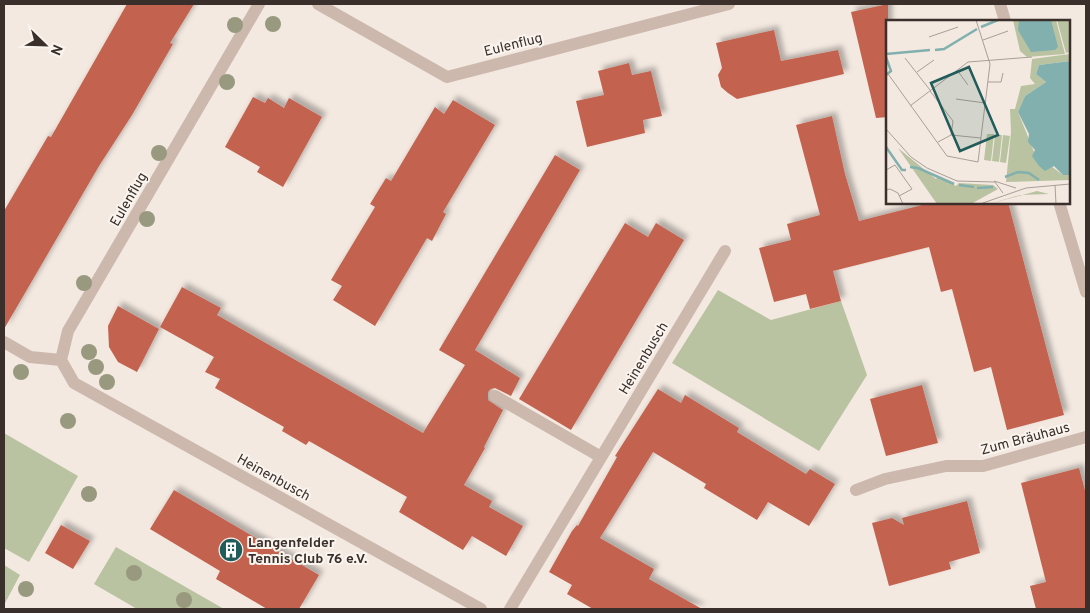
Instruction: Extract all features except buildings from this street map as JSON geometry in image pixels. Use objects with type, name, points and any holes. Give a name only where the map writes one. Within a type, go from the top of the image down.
[{"type":"street","name":"Eulenflug","points":[[61,360],[68,331],[259,4]]},
{"type":"street","name":"Eulenflug","points":[[318,4],[447,76],[729,4]]},
{"type":"street","points":[[1000,4],[1005,20]]},
{"type":"street","points":[[1061,204],[1086,292]]},
{"type":"street","name":"Heinenbusch","points":[[510,609],[725,251]]},
{"type":"street","points":[[4,342],[30,357],[61,360]]},
{"type":"street","name":"Heinenbusch","points":[[61,360],[74,383],[481,609]]},
{"type":"street","points":[[495,396],[601,457]]},
{"type":"street","name":"Zum Bräuhaus","points":[[856,490],[885,478],[946,466],[983,466],[1086,437]]},
{"type":"green space","points":[[718,290],[771,320],[841,301],[867,375],[819,451],[672,363]]},
{"type":"green space","points":[[4,433],[78,476],[29,562],[4,548]]},
{"type":"green space","points":[[116,547],[224,609],[137,609],[94,584]]},
{"type":"green space","points":[[4,565],[20,575],[4,605]]},
{"type":"place","name":"Langenfelder Tennis Club 76 e.V.","points":[[231,550]]}]
